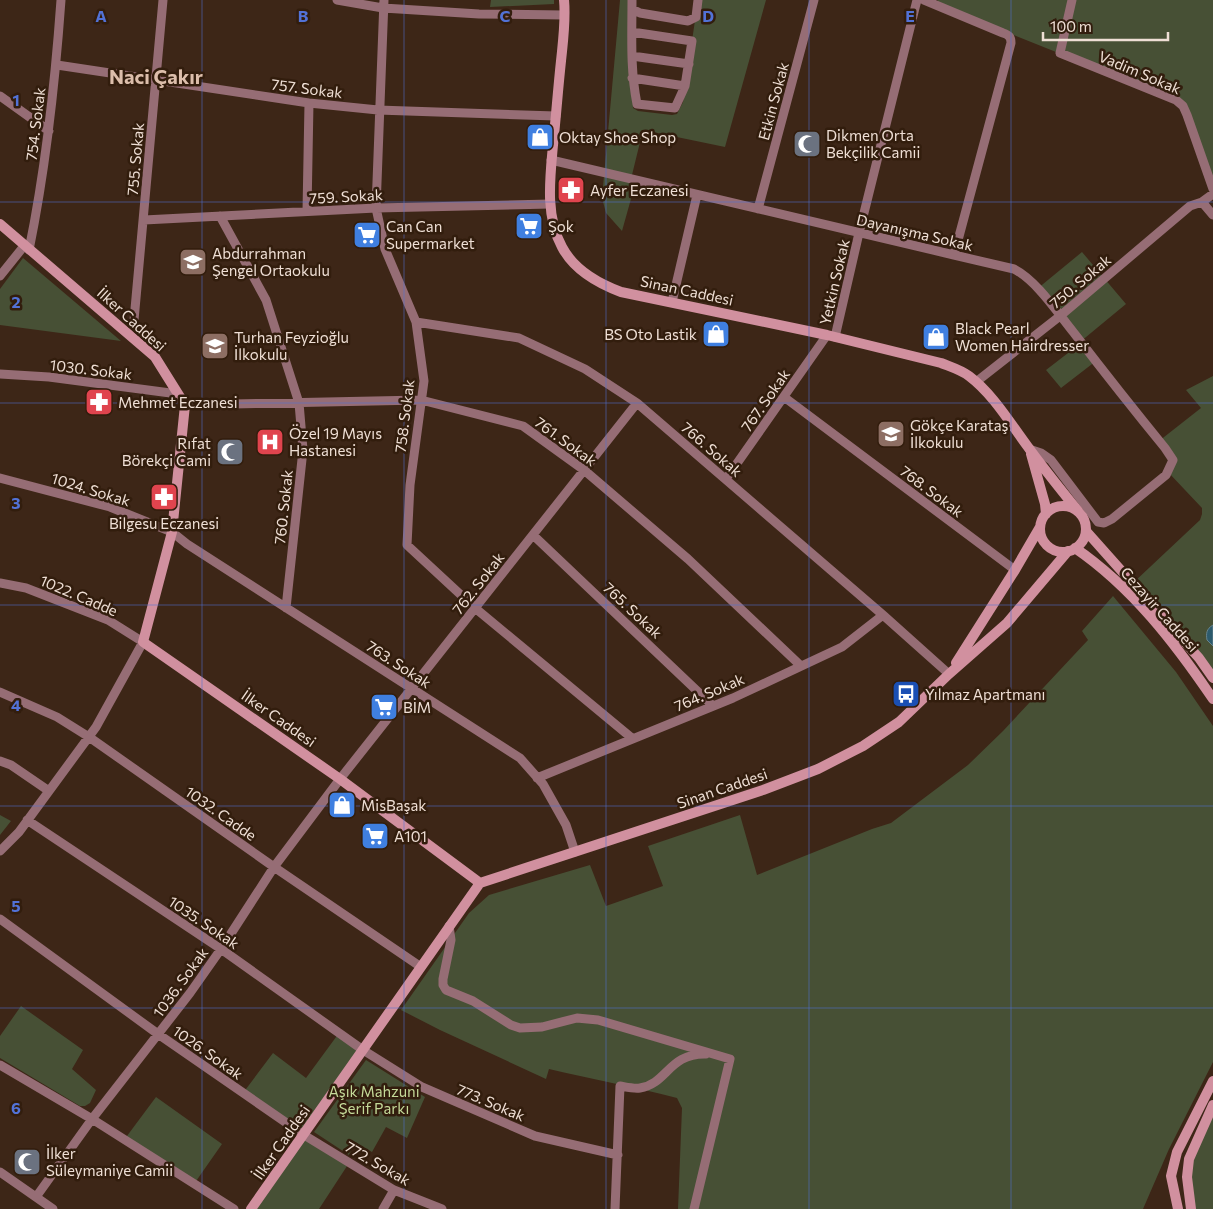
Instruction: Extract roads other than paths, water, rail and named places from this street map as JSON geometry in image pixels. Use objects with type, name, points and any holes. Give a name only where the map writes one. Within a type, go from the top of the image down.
[{"type":"main road","name":"Sinan Caddesi","points":[[564,0],[551,160],[550,204],[554,225],[562,248],[573,263],[599,283],[621,292],[831,336],[956,369],[968,375],[976,382],[1000,409],[1078,511]]},
{"type":"main road","name":"İlker Caddesi","points":[[0,224],[155,357],[185,406]]},
{"type":"main road","points":[[144,642],[172,532],[185,406]]},
{"type":"main road","name":"Sinan Caddesi","points":[[1029,449],[1045,504],[1046,514]]},
{"type":"main road","points":[[1058,506],[1078,511],[1086,523],[1086,531],[1081,544],[1072,550],[1061,552],[1048,546],[1040,527],[1046,514],[1058,506]]},
{"type":"main road","name":"Sinan Caddesi","points":[[949,674],[1040,527]]},
{"type":"main road","name":"Cezayir Caddesi","points":[[1086,531],[1105,553],[1189,664],[1213,699]]},
{"type":"main road","name":"Sinan Caddesi","points":[[480,883],[763,790],[818,769],[863,746],[899,722],[949,674],[1007,623],[1072,550]]},
{"type":"main road","name":"Cezayir Caddesi","points":[[1072,550],[1096,562],[1133,590],[1199,658],[1213,678]]},
{"type":"main road","name":"İlker Caddesi","points":[[144,642],[340,779],[480,883],[251,1209]]},
{"type":"main road","points":[[1178,1209],[1172,1176],[1177,1152],[1213,1081]]},
{"type":"main road","points":[[1191,1209],[1187,1177],[1189,1159],[1213,1104]]},
{"type":"street","name":"754. Sokak","points":[[26,248],[39,202],[49,131],[61,0]]},
{"type":"street","name":"755. Sokak","points":[[134,320],[163,0]]},
{"type":"street","points":[[337,0],[479,14],[564,14]]},
{"type":"street","points":[[632,5],[640,13],[688,21],[696,17],[698,0]]},
{"type":"street","name":"Etkin Sokak","points":[[758,209],[814,0]]},
{"type":"street","name":"Yetkin Sokak","points":[[831,336],[859,233],[917,0]]},
{"type":"street","points":[[924,0],[1008,35],[1011,39],[954,254]]},
{"type":"street","name":"Vadim Sokak","points":[[1072,0],[1060,53],[1176,100],[1182,106],[1187,116],[1213,189]]},
{"type":"street","name":"758. Sokak","points":[[384,4],[378,110],[376,208],[385,249],[416,322],[424,380],[410,485],[407,545],[475,608],[633,739]]},
{"type":"street","points":[[632,5],[632,32],[632,78],[637,104],[675,108],[686,86],[692,41],[632,32]]},
{"type":"street","points":[[632,56],[689,64]]},
{"type":"street","name":"757. Sokak","points":[[56,65],[309,103],[378,110],[556,116]]},
{"type":"street","points":[[632,78],[686,86]]},
{"type":"street","points":[[0,96],[49,131]]},
{"type":"street","points":[[307,211],[309,103]]},
{"type":"street","name":"Dayanışma Sokak","points":[[551,160],[954,254],[1014,269],[1021,273],[1030,280],[1060,316],[1165,448],[1172,460],[1171,467],[1166,475],[1104,524],[1098,522],[1051,460],[1041,452],[1029,449]]},
{"type":"street","name":"750. Sokak","points":[[976,382],[1060,316],[1190,206],[1202,202],[1213,194]]},
{"type":"street","points":[[672,302],[697,195]]},
{"type":"street","points":[[1202,202],[1213,215]]},
{"type":"street","name":"759. Sokak","points":[[144,220],[376,208],[550,204]]},
{"type":"street","name":"760. Sokak","points":[[220,216],[266,300],[299,403],[303,450],[286,608]]},
{"type":"street","points":[[0,276],[26,248]]},
{"type":"street","name":"766. Sokak","points":[[416,322],[519,338],[585,369],[637,403],[949,674]]},
{"type":"street","name":"767. Sokak","points":[[726,479],[784,397],[831,336]]},
{"type":"street","name":"1030. Sokak","points":[[0,374],[50,377],[178,394]]},
{"type":"street","name":"768. Sokak","points":[[784,397],[1015,570]]},
{"type":"street","name":"761. Sokak","points":[[185,406],[422,400],[522,426],[584,470],[688,558],[801,666]]},
{"type":"street","name":"762. Sokak","points":[[340,779],[637,403]]},
{"type":"street","name":"1024. Sokak","points":[[0,478],[110,508],[172,532]]},
{"type":"street","name":"763. Sokak","points":[[172,532],[187,544],[520,758],[543,784],[566,825],[575,852]]},
{"type":"street","name":"765. Sokak","points":[[533,535],[713,706]]},
{"type":"street","name":"1022. Cadde","points":[[0,582],[26,588],[108,620],[144,642]]},
{"type":"street","name":"764. Sokak","points":[[537,778],[713,706],[842,647],[883,616]]},
{"type":"street","points":[[0,852],[50,791],[89,736],[144,642]]},
{"type":"street","name":"1032. Cadde","points":[[0,692],[57,717],[89,736],[421,967]]},
{"type":"street","points":[[0,761],[12,765],[50,791]]},
{"type":"street","name":"1036. Sokak","points":[[36,1197],[92,1119],[221,949],[274,866],[340,779]]},
{"type":"street","name":"1035. Sokak","points":[[27,820],[221,949],[363,1050]]},
{"type":"street","name":"1026. Sokak","points":[[0,919],[158,1034],[304,1135]]},
{"type":"street","points":[[449,926],[451,940],[443,986],[446,990],[473,1000],[511,1025],[528,1028],[542,1027],[577,1018],[598,1020],[730,1059],[694,1209]]},
{"type":"street","name":"773. Sokak","points":[[363,1050],[422,1087],[535,1136],[618,1155]]},
{"type":"street","points":[[615,1209],[620,1086],[640,1088],[651,1084],[682,1058],[700,1054],[716,1055]]},
{"type":"street","points":[[0,1065],[92,1119],[234,1209]]},
{"type":"street","name":"772. Sokak","points":[[304,1135],[394,1190],[442,1209]]},
{"type":"street","points":[[0,1172],[53,1209]]},
{"type":"street","points":[[383,1209],[394,1190]]},
{"type":"water","points":[[1213,625],[1213,646],[1207,640],[1207,636],[1208,630]]},
{"type":"place","name":"Oktay Shoe Shop","points":[[540,137]]},
{"type":"place","name":"Dikmen Orta Bekçilik Camii","points":[[807,144]]},
{"type":"place","name":"Ayfer Eczanesi","points":[[571,190]]},
{"type":"place","name":"Şok","points":[[529,226]]},
{"type":"place","name":"Can Can Supermarket","points":[[367,235]]},
{"type":"place","name":"Abdurrahman Şengel Ortaokulu","points":[[193,262]]},
{"type":"place","name":"BS Oto Lastik","points":[[716,334]]},
{"type":"place","name":"Black Pearl Women Hairdresser","points":[[936,337]]},
{"type":"place","name":"Turhan Feyzioğlu İlkokulu","points":[[215,346]]},
{"type":"place","name":"Mehmet Eczanesi","points":[[99,402]]},
{"type":"place","name":"Gökçe Karataş İlkokulu","points":[[891,434]]},
{"type":"place","name":"Özel 19 Mayıs Hastanesi","points":[[270,442]]},
{"type":"place","name":"Rıfat Börekçi Cami","points":[[230,452]]},
{"type":"place","name":"Bilgesu Eczanesi","points":[[164,497]]},
{"type":"place","name":"Yılmaz Apartmanı","points":[[906,694]]},
{"type":"place","name":"BİM","points":[[384,707]]},
{"type":"place","name":"MisBaşak","points":[[342,805]]},
{"type":"place","name":"A101","points":[[375,836]]},
{"type":"place","name":"İlker Süleymaniye Camii","points":[[27,1162]]},
{"type":"district","name":"Naci Çakır","points":[[156,76]]},
{"type":"park label","name":"Aşık Mahzuni Şerif Parkı","points":[[374,1100]]}]
